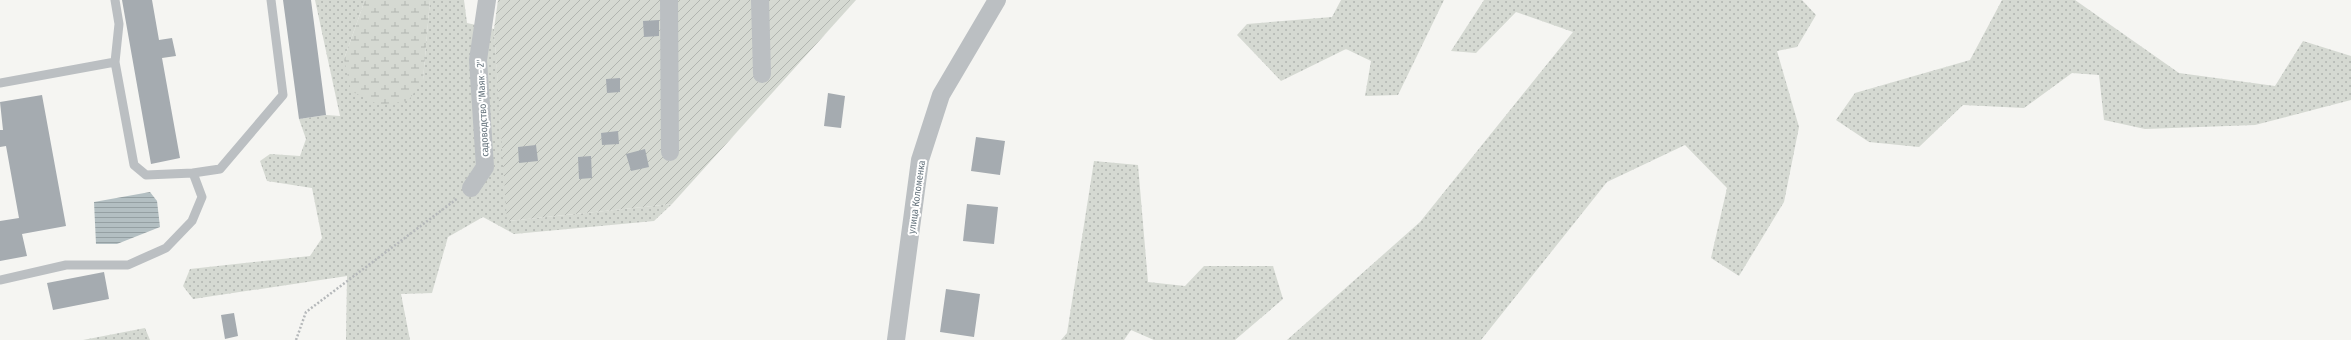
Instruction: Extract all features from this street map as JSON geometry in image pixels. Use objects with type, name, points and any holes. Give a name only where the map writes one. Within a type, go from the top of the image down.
[{"type":"street","name":"садоводство \"Маяк - 2\"","points":[[471,188],[485,167],[478,60],[487,0]]},
{"type":"street","points":[[669,0],[670,152]]},
{"type":"street","points":[[760,0],[762,74]]},
{"type":"street","name":"улица Коломенка","points":[[896,340],[920,160],[941,95],[997,0]]},
{"type":"lane","points":[[115,0],[119,24],[116,62],[134,165],[146,175],[193,173],[220,169],[283,95],[271,0]]},
{"type":"lane","points":[[0,83],[116,62]]},
{"type":"lane","points":[[0,280],[66,265],[128,265],[166,248],[192,221],[202,197],[193,173]]},
{"type":"path","points":[[296,340],[306,312],[471,188]]},
{"type":"green space","points":[[315,0],[365,0],[344,59],[423,80],[430,0],[464,0],[467,23],[494,29],[508,221],[672,204],[654,221],[514,234],[483,217],[448,237],[432,293],[401,294],[410,340],[346,340],[347,276],[193,299],[183,286],[190,269],[310,256],[322,238],[312,188],[267,181],[260,161],[270,154],[300,156],[306,139],[299,119],[326,115],[340,116]]},
{"type":"green space","points":[[365,0],[430,0],[423,80],[408,101],[379,105],[351,91],[344,59]]},
{"type":"green space","points":[[498,0],[856,0],[672,204],[507,221],[494,29]]},
{"type":"green space","points":[[1341,0],[1444,0],[1398,95],[1365,96],[1371,61],[1346,49],[1281,81],[1237,35],[1247,24],[1332,17]]},
{"type":"green space","points":[[1484,0],[1802,0],[1816,15],[1797,47],[1777,51],[1799,127],[1784,202],[1739,276],[1711,258],[1727,188],[1685,145],[1607,182],[1481,340],[1287,340],[1420,222],[1573,32],[1516,12],[1476,53],[1451,51]]},
{"type":"green space","points":[[2002,0],[2075,0],[2179,73],[2275,86],[2303,41],[2351,56],[2351,100],[2255,125],[2145,129],[2104,120],[2099,75],[2072,73],[2024,108],[1963,105],[1919,147],[1869,142],[1836,120],[1855,93],[1970,60]]},
{"type":"green space","points":[[1094,161],[1138,165],[1148,282],[1185,286],[1204,266],[1273,266],[1283,299],[1235,340],[1154,340],[1131,330],[1124,340],[1061,340],[1067,333]]},
{"type":"green space","points":[[145,328],[150,340],[83,340]]},
{"type":"shaded area","points":[[150,192],[157,201],[160,227],[117,244],[96,244],[94,202]]},
{"type":"building","points":[[122,0],[152,0],[159,40],[172,38],[176,56],[162,58],[180,158],[151,164]]},
{"type":"building","points":[[283,0],[311,0],[326,115],[299,119]]},
{"type":"building","points":[[659,20],[659,36],[644,37],[643,21]]},
{"type":"building","points":[[620,78],[620,92],[607,93],[606,79]]},
{"type":"building","points":[[828,93],[845,96],[841,128],[824,126]]},
{"type":"building","points":[[42,95],[66,226],[22,234],[27,256],[0,261],[0,221],[19,218],[6,146],[0,147],[0,130],[3,130],[0,102]]},
{"type":"building","points":[[618,131],[619,144],[602,145],[601,133]]},
{"type":"building","points":[[976,137],[1005,141],[1000,175],[971,171]]},
{"type":"building","points":[[536,145],[538,161],[519,163],[518,147]]},
{"type":"building","points":[[645,149],[649,167],[631,171],[626,154]]},
{"type":"building","points":[[591,156],[592,178],[579,179],[578,157]]},
{"type":"building","points":[[967,204],[998,207],[994,244],[963,241]]},
{"type":"building","points":[[104,272],[109,299],[53,310],[47,283]]},
{"type":"building","points":[[946,289],[980,294],[974,337],[940,332]]},
{"type":"building","points":[[234,313],[238,336],[225,339],[221,315]]}]
